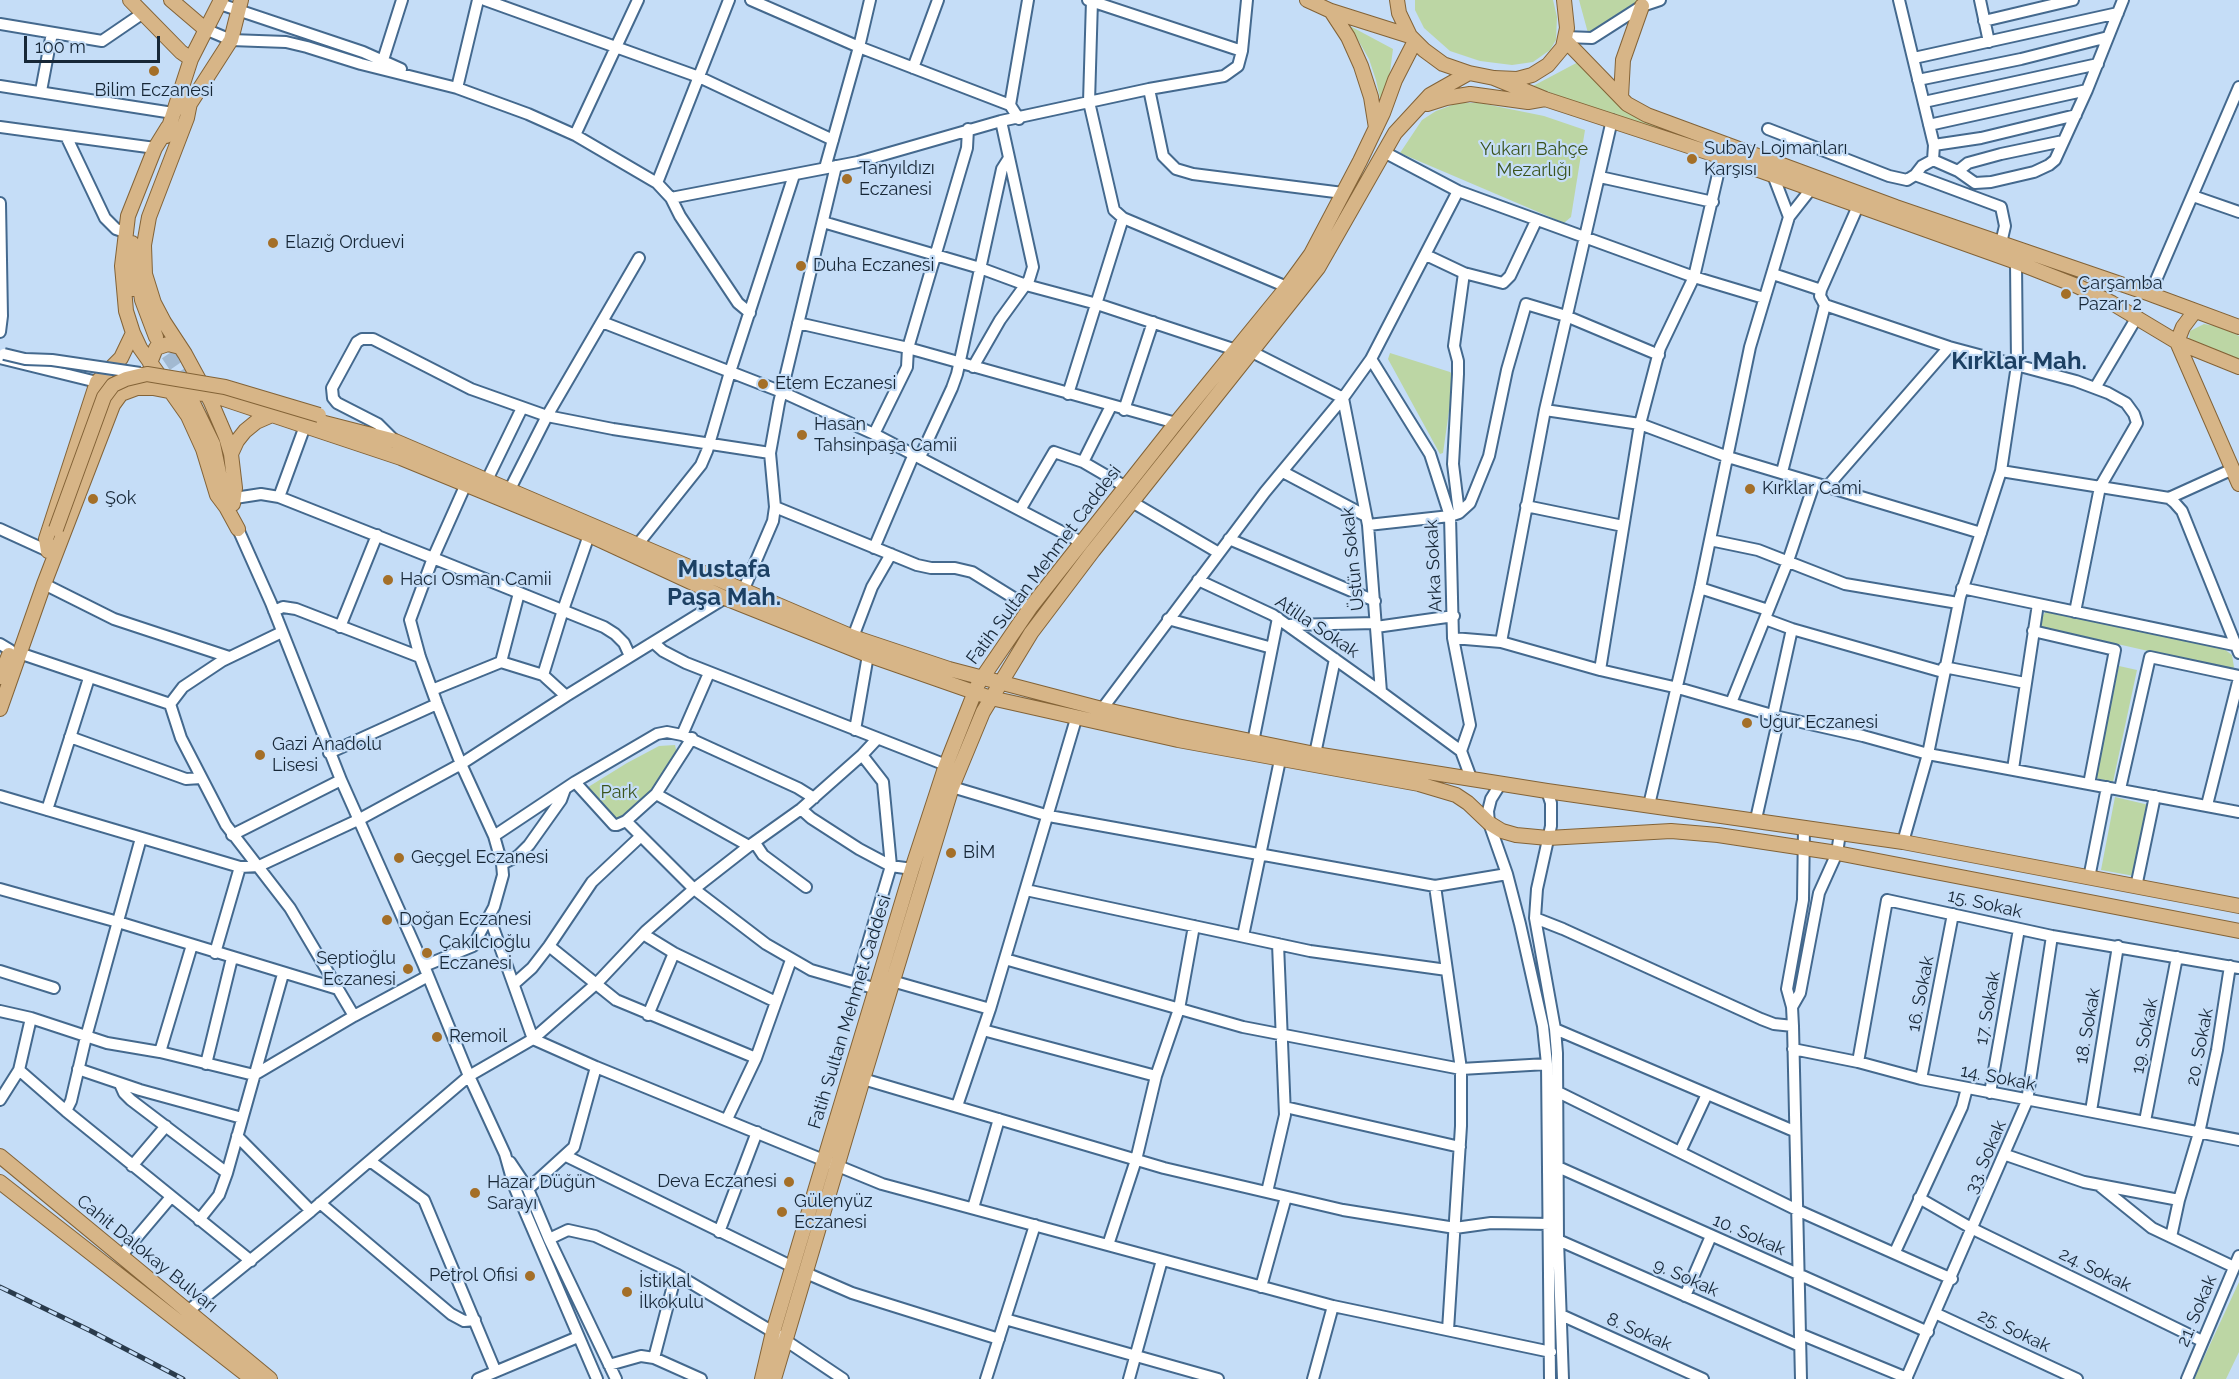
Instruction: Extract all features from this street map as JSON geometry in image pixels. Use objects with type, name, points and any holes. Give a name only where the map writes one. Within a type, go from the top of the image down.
[{"type":"main road","points":[[130,0],[181,52],[191,58]]},
{"type":"main road","points":[[171,0],[205,29]]},
{"type":"main road","points":[[1307,0],[1412,38],[1443,64],[1469,74],[1517,79],[1532,75],[1548,65],[1563,47],[1567,28],[1564,0]]},
{"type":"main road","points":[[1397,0],[1399,13],[1412,38]]},
{"type":"main road","points":[[220,2],[191,58],[166,138],[139,204],[132,240],[134,290],[153,339],[139,281],[137,256],[139,230],[149,195],[190,103],[231,40],[240,5]]},
{"type":"main road","points":[[1621,97],[1623,60],[1642,6]]},
{"type":"main road","points":[[1331,10],[1348,37],[1361,66],[1371,97],[1376,129]]},
{"type":"main road","name":"Fatih Sultan Mehmet Caddesi","points":[[762,1379],[779,1336],[831,1162],[912,869],[946,765],[974,692],[981,678],[1030,608],[1287,287],[1323,234],[1376,129],[1412,38]]},
{"type":"main road","points":[[1565,39],[1628,104],[1647,115],[1896,207],[2239,327]]},
{"type":"main road","points":[[831,1162],[862,1079],[952,787],[971,737],[991,698],[1031,633],[1318,268],[1395,133],[1430,95],[1469,74]]},
{"type":"main road","points":[[1494,78],[1545,99],[1773,175],[2078,286],[2137,317],[2177,342],[2239,367]]},
{"type":"main road","points":[[1419,105],[1470,94],[1528,102],[1545,99]]},
{"type":"main road","points":[[190,103],[188,118],[149,217],[144,258],[145,274],[154,303],[196,374],[200,399],[210,417],[220,446],[238,529]]},
{"type":"main road","points":[[168,128],[155,148],[133,201],[125,232],[122,258],[123,285],[133,333],[148,368],[170,390],[188,416],[217,495],[231,503]]},
{"type":"main road","points":[[2195,311],[2183,327],[2177,342],[2239,484]]},
{"type":"main road","points":[[48,551],[46,539],[97,382],[121,358],[133,333]]},
{"type":"main road","points":[[0,677],[104,398],[113,386],[148,368],[156,348],[168,344],[180,347]]},
{"type":"main road","points":[[148,368],[225,387],[361,427],[853,637],[981,678],[1102,708],[1315,754],[1547,791],[1756,819],[1903,842],[2239,906]]},
{"type":"main road","points":[[196,374],[230,395],[308,419],[395,441]]},
{"type":"main road","points":[[0,709],[10,649],[44,584],[113,405],[121,394],[137,388],[170,390],[272,415],[401,458],[589,535],[725,598],[868,655],[991,698],[1076,719],[1445,790],[1468,803],[1489,823],[1502,831],[1516,835],[1548,838],[1671,831],[1718,835],[1837,853],[2239,931]]},
{"type":"main road","points":[[200,399],[220,421],[231,454],[231,503]]},
{"type":"main road","points":[[231,454],[245,431],[256,422],[272,415]]},
{"type":"main road","name":"Cahit Dalokay Bulvarı","points":[[0,1156],[270,1379]]},
{"type":"main road","name":"Cahit Dalokay Bulvarı","points":[[0,1182],[252,1379]]},
{"type":"main road","points":[[774,1379],[779,1336]]},
{"type":"street","points":[[383,60],[402,0]]},
{"type":"street","points":[[457,88],[478,0]]},
{"type":"street","points":[[485,0],[699,78],[833,140]]},
{"type":"street","points":[[576,135],[638,0]]},
{"type":"street","points":[[657,183],[729,0]]},
{"type":"street","points":[[751,0],[859,47],[1010,105],[1019,118]]},
{"type":"street","points":[[0,796],[240,867],[259,866],[360,819],[461,764],[630,656],[725,598],[743,591],[773,521],[775,507],[770,453],[782,392],[823,222],[833,140],[870,0]]},
{"type":"street","points":[[913,68],[938,0]]},
{"type":"street","points":[[1010,105],[1028,0]]},
{"type":"street","points":[[670,198],[831,167],[968,129],[1149,89],[1224,76],[1238,66],[1242,51],[1247,0]]},
{"type":"street","points":[[1565,39],[1592,38],[1642,6],[1660,0]]},
{"type":"street","points":[[1899,0],[1934,145],[1933,160]]},
{"type":"street","points":[[1980,0],[1989,42]]},
{"type":"street","points":[[1984,21],[2073,0]]},
{"type":"street","points":[[1933,160],[1958,171],[1976,183],[1991,182],[2034,172],[2055,160],[2087,90],[2123,0]]},
{"type":"street","points":[[1242,51],[1090,1],[1089,102],[1112,205],[1117,214],[1287,287]]},
{"type":"street","points":[[220,2],[240,5],[383,60],[423,79]]},
{"type":"street","points":[[0,24],[102,41],[143,13]]},
{"type":"street","points":[[1914,58],[2118,14]]},
{"type":"street","points":[[205,29],[231,40],[286,42],[457,88],[528,114],[576,135],[657,183],[670,198],[738,303],[750,313]]},
{"type":"street","points":[[41,91],[52,33]]},
{"type":"street","points":[[1918,81],[2021,59],[2108,37]]},
{"type":"street","points":[[1924,102],[2098,64]]},
{"type":"street","points":[[0,86],[173,112]]},
{"type":"street","points":[[2150,294],[2239,87]]},
{"type":"street","points":[[1149,89],[1163,156],[1176,169],[1193,174],[1343,193]]},
{"type":"street","points":[[1929,125],[2087,90]]},
{"type":"street","points":[[1934,145],[1981,138],[2076,115]]},
{"type":"street","points":[[1501,642],[1545,410],[1612,120]]},
{"type":"street","points":[[973,367],[1000,320],[1032,273],[1033,258],[1001,122]]},
{"type":"street","points":[[0,127],[155,148]]},
{"type":"street","points":[[874,434],[905,374],[908,348],[967,148],[968,129]]},
{"type":"street","points":[[1768,129],[1889,176],[1907,180],[1916,175],[1922,166],[1933,160]]},
{"type":"street","points":[[66,136],[105,218],[116,229],[125,232]]},
{"type":"street","points":[[1958,171],[1968,163],[2063,141]]},
{"type":"street","points":[[1384,152],[1458,192],[1694,277],[1764,298]]},
{"type":"street","points":[[874,548],[917,455],[952,388],[1002,169],[1009,158]]},
{"type":"street","points":[[1600,670],[1640,424],[1660,348],[1694,277],[1722,158]]},
{"type":"street","points":[[638,544],[701,465],[794,175]]},
{"type":"street","points":[[1773,175],[1789,217]]},
{"type":"street","points":[[1916,175],[2001,207],[2005,226],[2001,243]]},
{"type":"street","points":[[1600,177],[1713,202]]},
{"type":"street","points":[[1649,806],[1678,688],[1750,347],[1789,217],[1811,189]]},
{"type":"street","points":[[1102,708],[1265,492],[1343,398],[1371,359],[1458,192]]},
{"type":"street","points":[[2193,195],[2239,212]]},
{"type":"street","points":[[0,203],[2,316],[0,332]]},
{"type":"street","points":[[1857,206],[1821,290],[1820,296],[1825,305],[1949,347],[2095,388],[2126,403],[2134,414],[2137,423],[2100,487],[2075,612]]},
{"type":"street","points":[[1068,394],[1123,218]]},
{"type":"street","points":[[1426,255],[1464,273],[1500,283],[1506,281],[1536,221]]},
{"type":"street","points":[[823,222],[980,268],[1026,285],[1097,304],[1236,350]]},
{"type":"street","points":[[510,489],[547,416],[639,258]]},
{"type":"street","points":[[1903,842],[1928,754],[1958,603],[2001,471],[2017,365],[2016,262]]},
{"type":"street","points":[[1455,514],[1453,464],[1458,361],[1454,346],[1464,273]]},
{"type":"street","points":[[1773,274],[1821,290]]},
{"type":"street","points":[[1283,472],[1367,520],[1455,514],[1470,503],[1489,456],[1507,370],[1526,304],[1566,316],[1659,355]]},
{"type":"street","points":[[1782,472],[1825,305]]},
{"type":"street","points":[[2095,388],[2137,317]]},
{"type":"street","points":[[602,322],[782,392],[874,434],[1083,543]]},
{"type":"street","points":[[1124,410],[1153,322]]},
{"type":"street","points":[[798,323],[908,348],[1176,423]]},
{"type":"street","points":[[395,441],[378,424],[337,403],[333,398],[332,388],[357,342],[362,339],[374,339],[471,388],[547,416],[613,429],[770,453]]},
{"type":"street","points":[[1827,487],[1949,347]]},
{"type":"street","points":[[1252,352],[1343,398]]},
{"type":"street","points":[[1,359],[52,360],[148,368]]},
{"type":"street","points":[[1,359],[97,382]]},
{"type":"street","name":"Arka Sokak","points":[[1371,359],[1430,454],[1455,514],[1454,638],[1470,725],[1461,752]]},
{"type":"street","name":"Üstün Sokak","points":[[1343,398],[1367,520],[1382,693]]},
{"type":"street","points":[[1083,462],[1111,406]]},
{"type":"street","points":[[487,480],[522,408]]},
{"type":"street","points":[[1545,410],[1640,424],[1728,457],[1981,533]]},
{"type":"street","points":[[279,497],[305,426]]},
{"type":"street","points":[[1020,510],[1054,452],[1083,462],[1126,487]]},
{"type":"street","points":[[2001,471],[2169,498],[2233,469]]},
{"type":"street","points":[[0,1011],[31,1018],[86,1037],[254,1075],[426,971],[473,946],[489,916],[500,888],[503,875],[502,864],[494,836],[437,704],[420,657],[410,620],[433,558],[466,484]]},
{"type":"street","points":[[1731,703],[1788,561],[1814,484]]},
{"type":"street","points":[[231,503],[261,494],[279,497],[604,627],[615,633],[630,656]]},
{"type":"street","points":[[2169,498],[2182,511],[2239,649]]},
{"type":"street","points":[[1132,502],[1219,553]]},
{"type":"street","points":[[1526,506],[1623,526]]},
{"type":"street","points":[[775,507],[874,548],[930,568],[955,568],[972,572],[1030,608]]},
{"type":"street","points":[[0,528],[48,551]]},
{"type":"street","points":[[238,529],[274,610],[329,753],[360,819],[505,1155],[514,1186],[597,1379]]},
{"type":"street","points":[[543,675],[589,535]]},
{"type":"street","points":[[340,627],[377,536]]},
{"type":"street","points":[[1229,539],[1375,601]]},
{"type":"street","points":[[1710,540],[1758,550],[1845,584],[1958,603]]},
{"type":"street","points":[[853,637],[872,587],[891,554]]},
{"type":"street","name":"Atilla Sokak","points":[[1198,580],[1278,618],[1382,693]]},
{"type":"street","points":[[44,584],[114,619],[229,657]]},
{"type":"street","points":[[1700,588],[1766,614],[1792,629],[1944,670],[2025,683]]},
{"type":"street","points":[[1962,588],[2239,649]]},
{"type":"street","points":[[501,662],[519,593]]},
{"type":"street","points":[[2013,770],[2038,603]]},
{"type":"street","points":[[274,610],[283,607],[296,609],[420,657]]},
{"type":"street","points":[[1288,625],[1376,625],[1454,616]]},
{"type":"street","points":[[1253,742],[1278,618]]},
{"type":"street","points":[[1168,619],[1272,648]]},
{"type":"street","points":[[1756,819],[1792,629]]},
{"type":"street","points":[[2033,631],[2115,650],[2089,784]]},
{"type":"street","points":[[170,704],[183,687],[229,657],[282,632]]},
{"type":"street","points":[[1454,638],[1501,642],[1600,670],[1678,688],[1776,716],[1863,735],[1928,754],[2239,812]]},
{"type":"street","points":[[654,643],[673,657],[946,765]]},
{"type":"street","points":[[10,649],[170,704]]},
{"type":"street","points":[[855,730],[868,655]]},
{"type":"street","points":[[2120,789],[2150,657],[2239,677],[2207,805]]},
{"type":"street","points":[[1315,754],[1335,659]]},
{"type":"street","points":[[432,690],[501,662],[543,675],[566,696]]},
{"type":"street","points":[[574,782],[614,825],[626,821],[656,794],[687,737],[709,672]]},
{"type":"street","points":[[47,810],[89,678]]},
{"type":"street","points":[[1382,693],[1461,752],[1471,778]]},
{"type":"street","points":[[170,704],[181,738],[232,835],[259,866],[290,908],[354,1016]]},
{"type":"street","points":[[329,753],[437,704]]},
{"type":"street","points":[[957,1106],[984,1030],[1076,719]]},
{"type":"street","points":[[494,836],[574,782],[657,734],[673,732],[798,788],[814,798]]},
{"type":"street","points":[[70,737],[186,779],[201,778]]},
{"type":"street","points":[[188,1311],[311,1211],[469,1076],[533,1039],[597,983],[643,934],[694,889],[801,809],[877,739]]},
{"type":"street","points":[[855,983],[891,866],[883,782],[862,755]]},
{"type":"street","points":[[1243,936],[1280,760]]},
{"type":"street","points":[[232,835],[341,780]]},
{"type":"street","points":[[1501,783],[1491,799],[1488,811],[1489,823],[1507,874],[1520,924],[1543,1026],[1547,1064],[1550,1379]]},
{"type":"street","points":[[952,787],[1048,816],[1435,886],[1507,874]]},
{"type":"street","points":[[2089,878],[2107,787]]},
{"type":"street","points":[[502,864],[518,856],[529,845],[563,797],[565,789]]},
{"type":"street","points":[[1547,791],[1552,814],[1537,889],[1535,918],[1555,1029],[1558,1092],[1558,1240],[1563,1379]]},
{"type":"street","points":[[656,794],[752,844],[763,855],[806,886]]},
{"type":"street","points":[[2136,887],[2155,796]]},
{"type":"street","points":[[801,809],[845,841],[891,866],[912,869]]},
{"type":"street","points":[[626,821],[694,889],[766,944],[811,970],[877,989]]},
{"type":"street","points":[[1801,1379],[1793,1026],[1788,989],[1803,900],[1804,827]]},
{"type":"street","points":[[1792,1007],[1800,993],[1820,893],[1837,853],[1840,833]]},
{"type":"street","points":[[514,984],[532,968],[549,946],[592,882],[605,867],[641,836]]},
{"type":"street","points":[[66,1111],[71,1101],[86,1037],[141,838]]},
{"type":"street","points":[[216,953],[240,867]]},
{"type":"street","points":[[1435,886],[1461,1070],[1460,1147],[1448,1330]]},
{"type":"street","points":[[0,889],[339,989]]},
{"type":"street","points":[[1026,890],[1310,951],[1447,970]]},
{"type":"street","name":"15. Sokak","points":[[1858,1062],[1887,900],[2052,936],[2235,967]]},
{"type":"street","name":"16. Sokak","points":[[1921,1079],[1953,914]]},
{"type":"street","points":[[489,916],[533,1039],[596,1067],[882,1184],[1334,1306],[1551,1352]]},
{"type":"street","points":[[1535,918],[1761,1019],[1774,1024],[1793,1026]]},
{"type":"street","points":[[875,919],[895,926]]},
{"type":"street","points":[[1108,1245],[1136,1160],[1156,1076],[1179,1009],[1194,926]]},
{"type":"street","name":"17. Sokak","points":[[1990,1093],[2019,929]]},
{"type":"street","points":[[643,934],[674,953],[776,1002]]},
{"type":"street","name":"33. Sokak","points":[[1907,1378],[2006,1155],[2027,1101],[2052,936]]},
{"type":"street","points":[[1268,1192],[1285,1115],[1278,944]]},
{"type":"street","points":[[160,1052],[192,945]]},
{"type":"street","points":[[549,946],[616,1000],[756,1058]]},
{"type":"street","name":"18. Sokak","points":[[2091,1111],[2118,946]]},
{"type":"street","points":[[648,1014],[674,953]]},
{"type":"street","name":"19. Sokak","points":[[2145,1121],[2177,957]]},
{"type":"street","points":[[206,1064],[232,958]]},
{"type":"street","points":[[1005,959],[1243,1027],[1461,1070],[1547,1064]]},
{"type":"street","points":[[727,1119],[756,1058],[791,960]]},
{"type":"street","name":"20. Sokak","points":[[2171,1237],[2179,1200],[2199,1133],[2235,967]]},
{"type":"street","points":[[0,971],[54,988]]},
{"type":"street","points":[[199,1220],[219,1195],[227,1173],[283,974]]},
{"type":"street","points":[[892,981],[990,1009]]},
{"type":"street","points":[[0,1100],[19,1070],[31,1018]]},
{"type":"street","points":[[1555,1029],[1794,1131]]},
{"type":"street","points":[[984,1030],[1156,1076]]},
{"type":"street","name":"14. Sokak","points":[[1793,1049],[2027,1101],[2239,1140]]},
{"type":"street","points":[[528,1189],[574,1147],[596,1067]]},
{"type":"street","points":[[78,1069],[120,1084],[242,1118]]},
{"type":"street","points":[[19,1070],[132,1166],[251,1261]]},
{"type":"street","points":[[862,1079],[1136,1160],[1343,1210],[1455,1228],[1491,1223],[1550,1224]]},
{"type":"street","points":[[120,1084],[124,1093],[131,1100],[227,1173]]},
{"type":"street","points":[[1895,1252],[1962,1107],[1967,1088]]},
{"type":"street","points":[[1558,1092],[1797,1210],[1952,1279]]},
{"type":"street","points":[[1680,1152],[1707,1094]]},
{"type":"street","points":[[1285,1107],[1460,1147]]},
{"type":"street","points":[[973,1208],[999,1119]]},
{"type":"street","points":[[132,1166],[166,1126]]},
{"type":"street","points":[[719,1232],[757,1132]]},
{"type":"street","points":[[237,1136],[311,1211]]},
{"type":"street","points":[[505,1155],[528,1189],[549,1239],[616,1379]]},
{"type":"street","points":[[2006,1155],[2100,1186],[2179,1200]]},
{"type":"street","points":[[566,1156],[719,1232],[852,1293],[999,1339]]},
{"type":"street","points":[[370,1161],[424,1200],[495,1370]]},
{"type":"street","name":"10. Sokak","points":[[1558,1167],[1928,1332]]},
{"type":"street","points":[[2100,1186],[2152,1228],[2237,1262]]},
{"type":"street","points":[[121,1256],[171,1197]]},
{"type":"street","points":[[1261,1287],[1286,1197]]},
{"type":"street","name":"24. Sokak","points":[[1919,1198],[1973,1228],[2202,1341]]},
{"type":"street","points":[[320,1203],[451,1314],[464,1321],[475,1320]]},
{"type":"street","points":[[986,1379],[1035,1225]]},
{"type":"street","points":[[549,1239],[568,1230],[595,1236],[676,1274],[779,1336],[843,1379]]},
{"type":"street","points":[[1685,1296],[1711,1236]]},
{"type":"street","name":"9. Sokak","points":[[1558,1240],[1800,1346]]},
{"type":"street","points":[[1129,1379],[1162,1260]]},
{"type":"street","name":"21. Sokak","points":[[2187,1379],[2237,1262]]},
{"type":"street","points":[[654,1358],[676,1274]]},
{"type":"street","points":[[1313,1379],[1334,1306]]},
{"type":"street","name":"25. Sokak","points":[[1936,1314],[2077,1379]]},
{"type":"street","name":"8. Sokak","points":[[1561,1315],[1702,1379]]},
{"type":"street","points":[[1005,1319],[1136,1354],[1218,1379]]},
{"type":"street","points":[[1800,1334],[1907,1378]]},
{"type":"street","points":[[478,1379],[578,1337]]},
{"type":"street","points":[[609,1365],[641,1356],[654,1358],[700,1379]]},
{"type":"green space","points":[[1415,0],[1553,0],[1557,17],[1556,40],[1550,50],[1533,62],[1512,65],[1480,61],[1450,51],[1424,28],[1415,10]]},
{"type":"green space","points":[[1579,0],[1642,0],[1588,33]]},
{"type":"green space","points":[[1350,26],[1393,49],[1390,72],[1381,103],[1369,59]]},
{"type":"green space","points":[[1582,60],[1617,100],[1923,219],[1609,115],[1533,86]]},
{"type":"green space","name":"Yukarı Bahçe Mezarlığı","points":[[1458,103],[1480,103],[1544,116],[1585,130],[1571,217],[1564,223],[1400,153],[1422,120],[1436,111]]},
{"type":"green space","points":[[2204,324],[2222,327],[2239,336],[2239,359],[2189,339],[2190,331]]},
{"type":"green space","points":[[1390,353],[1450,372],[1454,376],[1443,453],[1440,454],[1388,359]]},
{"type":"green space","points":[[2046,611],[2224,649],[2232,655],[2234,667],[2232,670],[2038,626]]},
{"type":"green space","points":[[2119,666],[2137,670],[2113,782],[2095,778]]},
{"type":"green space","name":"Park","points":[[675,745],[677,754],[642,802],[626,815],[613,820],[585,789],[659,746]]},
{"type":"green space","points":[[2115,797],[2149,805],[2134,876],[2101,870]]},
{"type":"green space","points":[[2239,1282],[2239,1352],[2226,1379],[2194,1379]]},
{"type":"tunnel","points":[[156,337],[202,405]]},
{"type":"railway","points":[[0,1287],[183,1379]]},
{"type":"place","name":"Bilim Eczanesi","points":[[154,71]]},
{"type":"place","name":"Subay Lojmanları Karşısı","points":[[1692,159]]},
{"type":"place","name":"Tanyıldızı Eczanesi","points":[[847,179]]},
{"type":"place","name":"Elazığ Orduevi","points":[[273,243]]},
{"type":"place","name":"Duha Eczanesi","points":[[801,266]]},
{"type":"place","name":"Çarşamba Pazarı 2","points":[[2066,294]]},
{"type":"place","name":"Etem Eczanesi","points":[[763,384]]},
{"type":"place","name":"Hasan Tahsinpaşa Camii","points":[[802,435]]},
{"type":"place","name":"Kırklar Cami","points":[[1750,489]]},
{"type":"place","name":"Şok","points":[[93,499]]},
{"type":"place","name":"Hacı Osman Camii","points":[[388,580]]},
{"type":"place","name":"Uğur Eczanesi","points":[[1747,723]]},
{"type":"place","name":"Gazi Anadolu Lisesi","points":[[260,755]]},
{"type":"place","name":"BİM","points":[[951,853]]},
{"type":"place","name":"Geçgel Eczanesi","points":[[399,858]]},
{"type":"place","name":"Doğan Eczanesi","points":[[387,920]]},
{"type":"place","name":"Çakılcıoğlu Eczanesi","points":[[427,953]]},
{"type":"place","name":"Septioğlu Eczanesi","points":[[408,969]]},
{"type":"place","name":"Remoil","points":[[437,1037]]},
{"type":"place","name":"Deva Eczanesi","points":[[789,1182]]},
{"type":"place","name":"Hazar Düğün Sarayı","points":[[475,1193]]},
{"type":"place","name":"Gülenyüz Eczanesi","points":[[782,1212]]},
{"type":"place","name":"Petrol Ofisi","points":[[530,1276]]},
{"type":"place","name":"İstiklal İlkokulu","points":[[627,1292]]},
{"type":"district","name":"Kırklar Mah.","points":[[2019,362]]},
{"type":"district","name":"Mustafa Paşa Mah.","points":[[724,584]]}]
